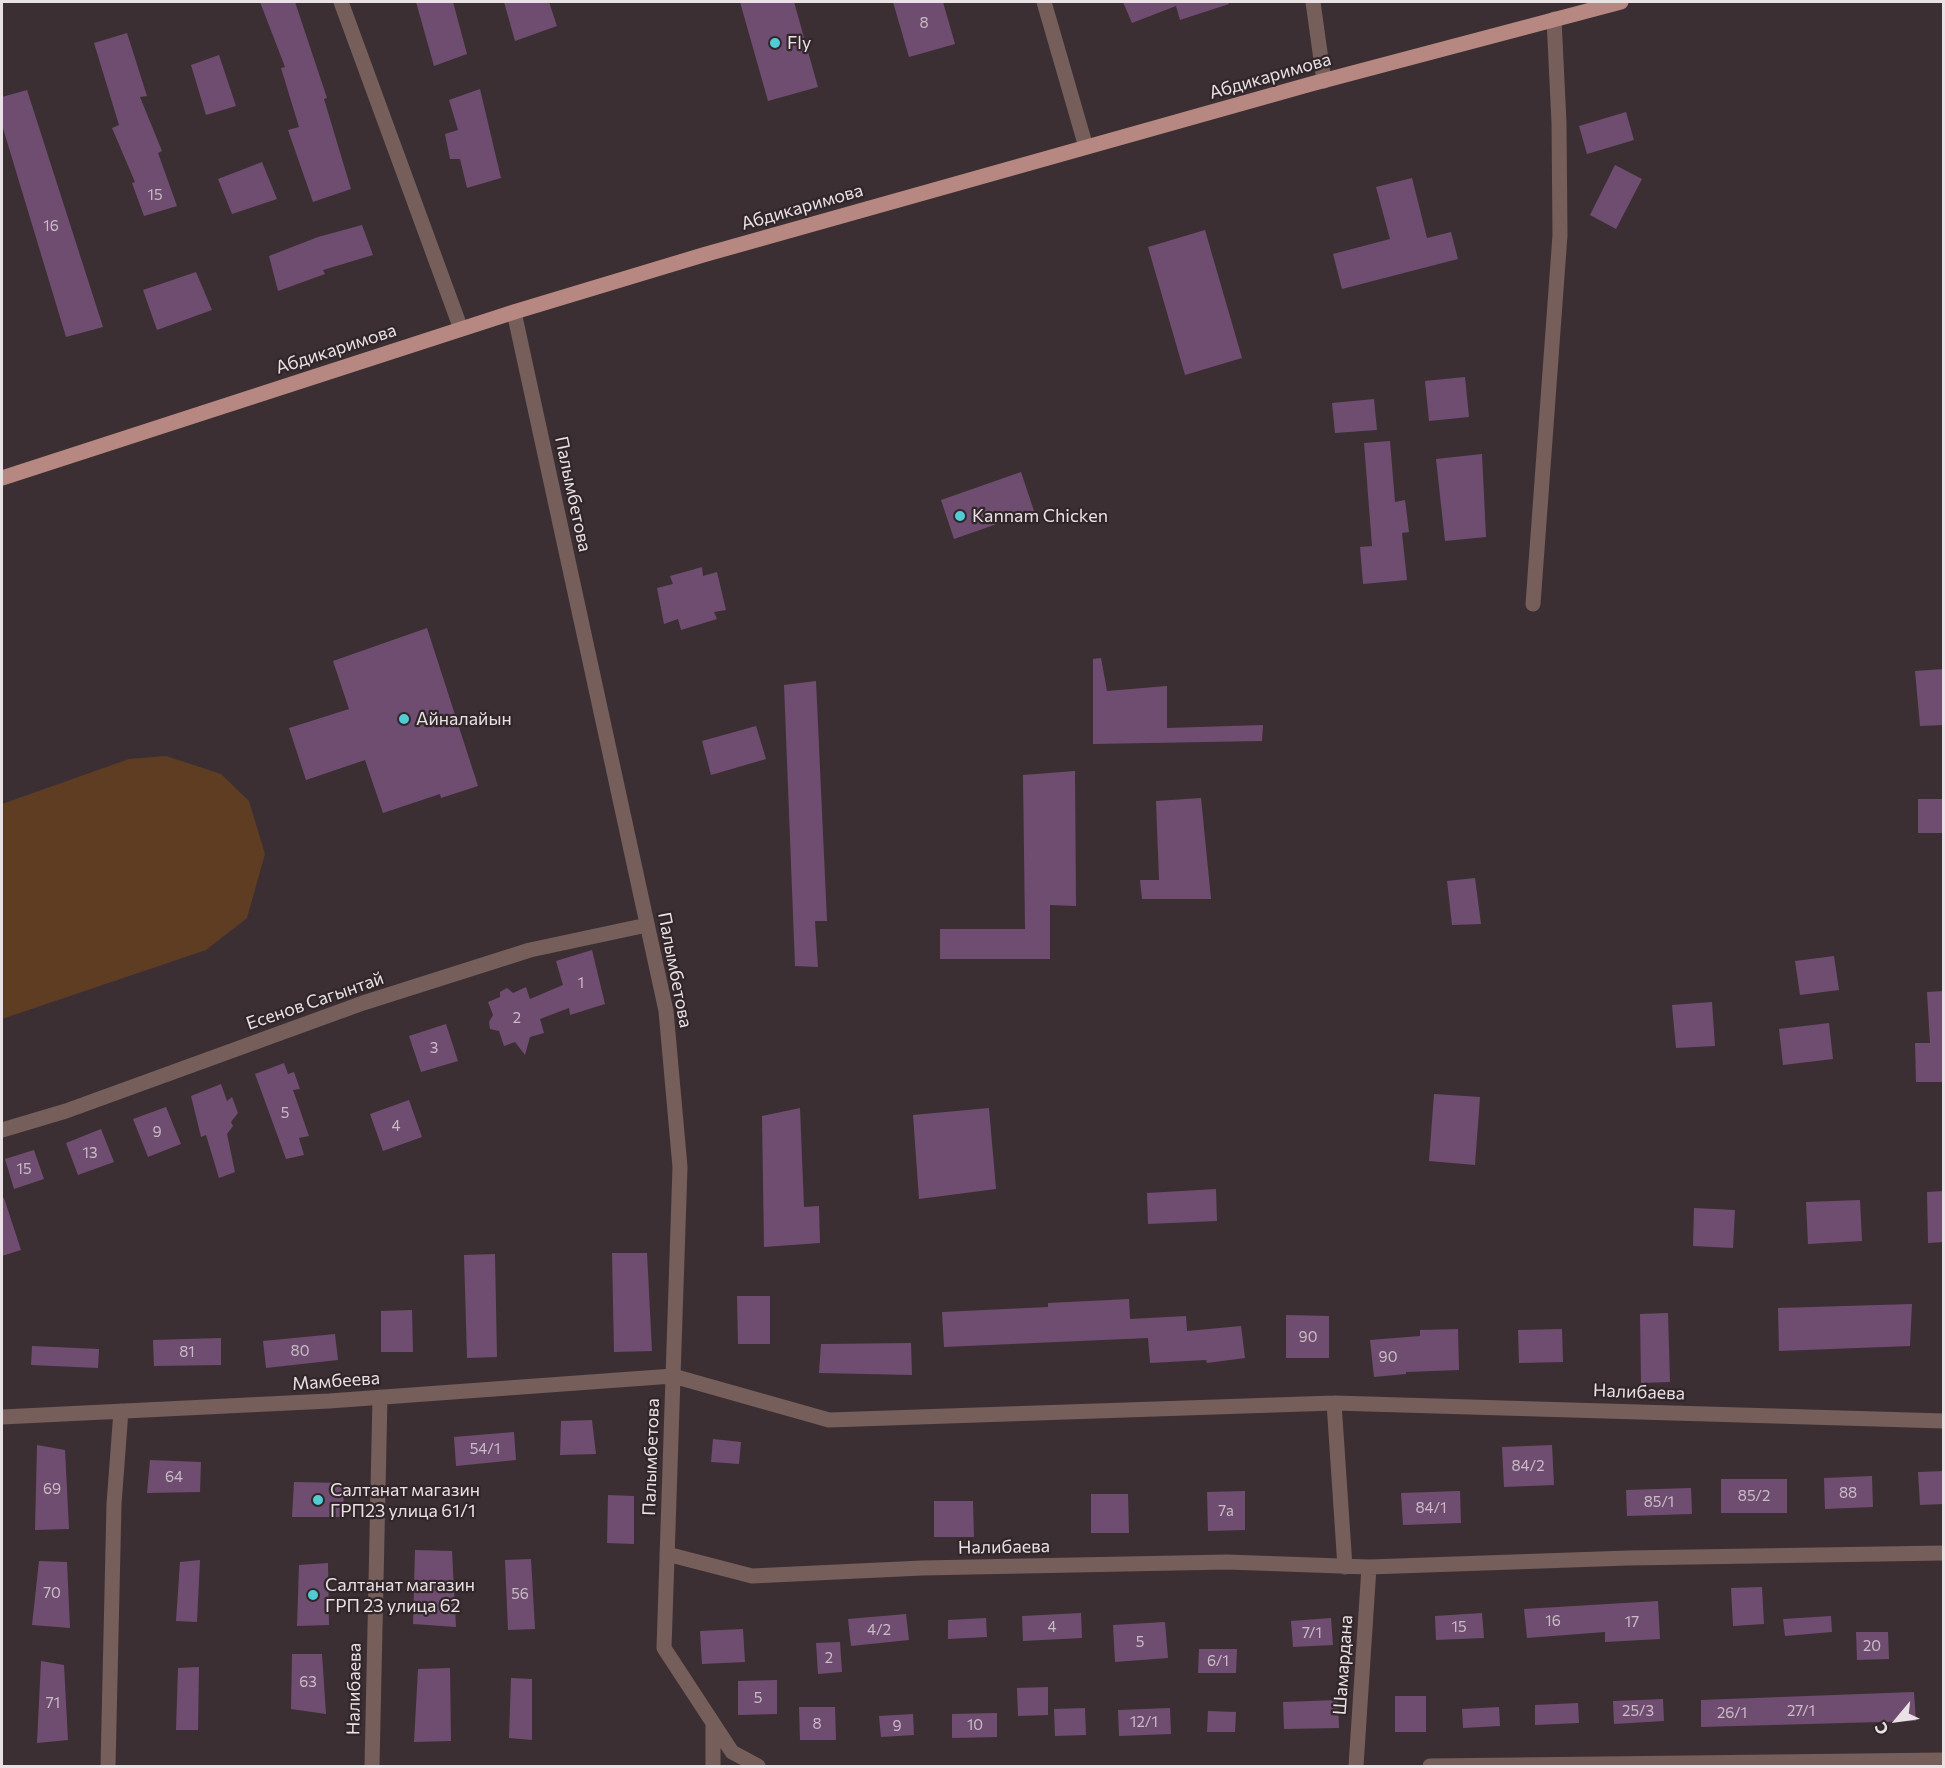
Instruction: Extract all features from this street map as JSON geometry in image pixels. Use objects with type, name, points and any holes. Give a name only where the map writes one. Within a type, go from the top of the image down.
[{"type":"main road","name":"Абдикаримова","points":[[2,478],[514,312],[720,250],[1324,81],[1621,2]]},
{"type":"street","points":[[341,2],[461,329]]},
{"type":"street","points":[[1044,2],[1086,147]]},
{"type":"street","points":[[1313,2],[1324,81]]},
{"type":"street","points":[[1533,604],[1560,236],[1554,19]]},
{"type":"street","name":"Палымбетова","points":[[514,312],[666,1011],[680,1167],[664,1648],[714,1724]]},
{"type":"street","name":"Есенов Сагынтай","points":[[2,1131],[66,1111],[396,993],[530,950],[647,925]]},
{"type":"street","name":"Мамбеева","points":[[2,1417],[380,1397],[673,1376]]},
{"type":"street","name":"Налибаева","points":[[673,1376],[829,1420],[1334,1403],[1944,1421]]},
{"type":"street","name":"Налибаева","points":[[372,1767],[380,1397]]},
{"type":"street","points":[[1334,1403],[1345,1567]]},
{"type":"street","points":[[108,1767],[114,1504],[121,1411]]},
{"type":"street","name":"Налибаева","points":[[667,1554],[752,1576],[922,1568],[1203,1563],[1369,1567],[1628,1558],[1944,1553]]},
{"type":"street","name":"Шамардана","points":[[1356,1767],[1369,1567]]},
{"type":"street","points":[[713,1767],[714,1724]]},
{"type":"street","points":[[714,1724],[732,1752],[758,1767]]},
{"type":"street","points":[[1430,1767],[1944,1760]]},
{"type":"shaded area","points":[[166,756],[221,774],[249,801],[265,854],[247,918],[206,950],[2,1019],[2,804],[129,759]]},
{"type":"building","points":[[260,2],[295,2],[327,98],[324,99],[351,189],[313,202],[288,130],[299,127],[281,68],[285,67]]},
{"type":"building","points":[[416,2],[453,2],[467,54],[434,66]]},
{"type":"building","points":[[504,2],[549,2],[557,26],[515,41]]},
{"type":"building","points":[[740,2],[794,2],[818,87],[768,101]]},
{"type":"building","points":[[893,2],[943,2],[955,44],[909,57]]},
{"type":"building","points":[[1123,2],[1228,2],[1229,4],[1180,20],[1176,6],[1132,23]]},
{"type":"building","points":[[127,33],[147,96],[140,97],[162,151],[158,153],[177,206],[144,216],[132,183],[135,182],[112,128],[119,125],[94,43]]},
{"type":"building","points":[[219,55],[236,106],[206,115],[191,65]]},
{"type":"building","points":[[480,89],[501,178],[467,188],[460,159],[450,159],[445,134],[458,130],[449,100]]},
{"type":"building","points":[[27,90],[103,327],[66,337],[2,125],[2,97]]},
{"type":"building","points":[[1626,112],[1634,140],[1587,154],[1579,126]]},
{"type":"building","points":[[262,162],[277,199],[232,214],[218,179]]},
{"type":"building","points":[[1615,165],[1642,179],[1616,229],[1590,215]]},
{"type":"building","points":[[1412,178],[1427,238],[1451,232],[1458,259],[1342,289],[1333,254],[1390,239],[1376,187]]},
{"type":"building","points":[[362,225],[373,255],[323,270],[325,274],[278,291],[269,256],[318,237]]},
{"type":"building","points":[[1205,230],[1242,358],[1185,375],[1148,247]]},
{"type":"building","points":[[196,272],[212,310],[157,330],[143,290]]},
{"type":"building","points":[[1465,377],[1469,417],[1429,421],[1425,381]]},
{"type":"building","points":[[1374,399],[1377,430],[1335,433],[1332,403]]},
{"type":"building","points":[[1390,441],[1395,502],[1405,500],[1409,532],[1402,533],[1407,580],[1363,584],[1360,547],[1372,546],[1364,443]]},
{"type":"building","points":[[1482,454],[1486,537],[1445,541],[1436,459]]},
{"type":"building","points":[[1021,472],[1034,511],[954,539],[941,500]]},
{"type":"building","points":[[702,567],[703,576],[717,572],[726,610],[714,612],[717,619],[681,630],[678,619],[664,624],[657,588],[673,584],[670,576]]},
{"type":"building","name":"Айналайын","points":[[427,628],[478,786],[441,798],[440,794],[383,813],[365,760],[306,780],[289,728],[349,709],[333,661]]},
{"type":"building","points":[[1101,658],[1107,691],[1167,686],[1167,728],[1263,725],[1262,741],[1093,744],[1093,659]]},
{"type":"building","points":[[1944,669],[1944,725],[1920,726],[1915,671]]},
{"type":"building","points":[[816,681],[827,921],[815,921],[818,967],[795,966],[784,685]]},
{"type":"building","points":[[756,726],[766,759],[711,775],[702,741]]},
{"type":"building","points":[[1075,771],[1076,906],[1050,905],[1050,959],[940,959],[940,929],[1025,929],[1023,775]]},
{"type":"building","points":[[1201,798],[1211,899],[1142,899],[1140,880],[1159,880],[1156,801]]},
{"type":"building","points":[[1918,799],[1944,799],[1944,833],[1918,833]]},
{"type":"building","points":[[1475,878],[1481,924],[1452,925],[1447,881]]},
{"type":"building","points":[[592,950],[605,1004],[570,1015],[569,1008],[540,1019],[544,1033],[530,1037],[525,1055],[515,1042],[504,1046],[499,1031],[490,1029],[489,1022],[493,1015],[488,1002],[500,997],[500,992],[507,988],[513,993],[526,987],[530,999],[563,985],[556,961]]},
{"type":"building","points":[[1834,956],[1839,990],[1800,995],[1795,961]]},
{"type":"building","points":[[1944,991],[1944,1082],[1916,1082],[1915,1043],[1930,1043],[1927,992]]},
{"type":"building","points":[[1712,1002],[1715,1046],[1676,1048],[1672,1005]]},
{"type":"building","points":[[1829,1023],[1833,1059],[1783,1065],[1779,1029]]},
{"type":"building","points":[[446,1024],[458,1061],[421,1072],[409,1036]]},
{"type":"building","points":[[284,1063],[288,1074],[294,1072],[300,1089],[293,1090],[309,1136],[299,1138],[304,1155],[286,1159],[255,1074]]},
{"type":"building","points":[[221,1084],[227,1101],[232,1097],[238,1113],[231,1122],[233,1126],[227,1134],[235,1172],[219,1178],[206,1135],[201,1137],[191,1096]]},
{"type":"building","points":[[1434,1094],[1480,1097],[1475,1165],[1429,1161]]},
{"type":"building","points":[[409,1100],[422,1137],[383,1151],[370,1114]]},
{"type":"building","points":[[166,1107],[181,1144],[148,1157],[133,1119]]},
{"type":"building","points":[[800,1108],[804,1207],[819,1206],[820,1243],[764,1247],[762,1116]]},
{"type":"building","points":[[989,1108],[996,1189],[919,1199],[913,1115]]},
{"type":"building","points":[[101,1129],[114,1162],[78,1175],[66,1143]]},
{"type":"building","points":[[34,1150],[44,1179],[14,1189],[5,1159]]},
{"type":"building","points":[[1216,1189],[1217,1221],[1148,1224],[1147,1193]]},
{"type":"building","points":[[1944,1191],[1944,1242],[1928,1243],[1927,1192]]},
{"type":"building","points":[[2,1198],[4,1198],[21,1250],[2,1256]]},
{"type":"building","points":[[1860,1200],[1862,1241],[1808,1244],[1806,1202]]},
{"type":"building","points":[[1694,1208],[1735,1210],[1733,1248],[1693,1246]]},
{"type":"building","points":[[612,1253],[647,1253],[652,1351],[614,1352]]},
{"type":"building","points":[[495,1254],[497,1357],[467,1358],[464,1255]]},
{"type":"building","points":[[737,1296],[770,1296],[770,1344],[738,1344]]},
{"type":"building","points":[[1129,1299],[1130,1319],[1186,1316],[1187,1331],[1241,1326],[1245,1358],[1207,1363],[1206,1360],[1150,1363],[1148,1338],[944,1347],[942,1312],[1048,1307],[1048,1303]]},
{"type":"building","points":[[1912,1304],[1910,1346],[1779,1351],[1778,1308]]},
{"type":"building","points":[[412,1310],[413,1352],[381,1352],[381,1311]]},
{"type":"building","points":[[1668,1313],[1670,1382],[1641,1383],[1640,1314]]},
{"type":"building","points":[[1286,1315],[1329,1316],[1329,1358],[1286,1358]]},
{"type":"building","points":[[1458,1329],[1459,1370],[1406,1372],[1406,1374],[1374,1377],[1370,1340],[1420,1336],[1420,1330]]},
{"type":"building","points":[[1562,1329],[1563,1362],[1519,1363],[1518,1330]]},
{"type":"building","points":[[335,1334],[338,1360],[266,1368],[263,1341]]},
{"type":"building","points":[[221,1338],[221,1365],[154,1366],[153,1340]]},
{"type":"building","points":[[911,1343],[912,1375],[819,1373],[821,1344]]},
{"type":"building","points":[[32,1346],[99,1349],[98,1368],[31,1365]]},
{"type":"building","points":[[592,1420],[596,1454],[560,1455],[561,1421]]},
{"type":"building","points":[[514,1432],[516,1460],[456,1466],[454,1437]]},
{"type":"building","points":[[713,1439],[741,1442],[739,1464],[711,1462]]},
{"type":"building","points":[[37,1445],[65,1450],[69,1529],[35,1530]]},
{"type":"building","points":[[1552,1445],[1554,1485],[1504,1487],[1502,1447]]},
{"type":"building","points":[[150,1460],[201,1462],[200,1492],[147,1493]]},
{"type":"building","points":[[1944,1471],[1944,1504],[1920,1505],[1918,1472]]},
{"type":"building","points":[[1872,1476],[1873,1507],[1825,1509],[1824,1478]]},
{"type":"building","points":[[1721,1479],[1787,1479],[1787,1513],[1721,1513]]},
{"type":"building","name":"Салтанат магазин ГРП23 улица 61/1","points":[[294,1482],[343,1483],[344,1517],[292,1517]]},
{"type":"building","points":[[1691,1488],[1692,1514],[1627,1516],[1626,1490]]},
{"type":"building","points":[[1245,1491],[1245,1530],[1208,1531],[1207,1492]]},
{"type":"building","points":[[1460,1491],[1461,1523],[1403,1525],[1401,1493]]},
{"type":"building","points":[[1091,1494],[1128,1494],[1129,1533],[1091,1533]]},
{"type":"building","points":[[608,1495],[634,1496],[634,1544],[607,1543]]},
{"type":"building","points":[[934,1501],[973,1501],[974,1537],[934,1537]]},
{"type":"building","points":[[415,1550],[452,1551],[456,1627],[413,1624]]},
{"type":"building","points":[[531,1559],[535,1629],[508,1630],[505,1560]]},
{"type":"building","points":[[200,1560],[197,1622],[176,1621],[180,1562]]},
{"type":"building","points":[[39,1561],[67,1562],[70,1628],[32,1625]]},
{"type":"building","name":"Салтанат магазин ГРП 23 улица 62","points":[[328,1563],[329,1625],[297,1626],[299,1565]]},
{"type":"building","points":[[1762,1587],[1764,1624],[1733,1626],[1731,1588]]},
{"type":"building","points":[[1658,1601],[1660,1639],[1605,1642],[1605,1632],[1527,1638],[1524,1609]]},
{"type":"building","points":[[1081,1613],[1082,1638],[1023,1641],[1022,1616]]},
{"type":"building","points":[[1482,1613],[1484,1638],[1436,1640],[1435,1616]]},
{"type":"building","points":[[906,1614],[909,1640],[851,1646],[848,1619]]},
{"type":"building","points":[[1831,1616],[1832,1632],[1785,1636],[1783,1619]]},
{"type":"building","points":[[986,1618],[987,1637],[948,1639],[948,1620]]},
{"type":"building","points":[[1331,1618],[1333,1645],[1293,1647],[1291,1621]]},
{"type":"building","points":[[1165,1622],[1168,1658],[1115,1662],[1113,1625]]},
{"type":"building","points":[[743,1629],[745,1662],[702,1664],[700,1631]]},
{"type":"building","points":[[1856,1632],[1888,1632],[1889,1659],[1857,1660]]},
{"type":"building","points":[[840,1642],[842,1672],[818,1674],[816,1643]]},
{"type":"building","points":[[1199,1649],[1237,1649],[1236,1673],[1198,1673]]},
{"type":"building","points":[[292,1654],[322,1654],[326,1714],[291,1709]]},
{"type":"building","points":[[41,1661],[64,1665],[68,1740],[37,1743]]},
{"type":"building","points":[[199,1667],[198,1730],[176,1730],[178,1668]]},
{"type":"building","points":[[450,1668],[451,1741],[414,1742],[418,1669]]},
{"type":"building","points":[[511,1678],[532,1679],[532,1740],[509,1738]]},
{"type":"building","points":[[777,1680],[777,1714],[738,1715],[738,1681]]},
{"type":"building","points":[[1048,1687],[1048,1715],[1018,1716],[1017,1688]]},
{"type":"building","points":[[1914,1692],[1916,1721],[1701,1727],[1701,1700]]},
{"type":"building","points":[[1395,1696],[1426,1696],[1426,1732],[1395,1732]]},
{"type":"building","points":[[1663,1699],[1664,1721],[1614,1724],[1613,1701]]},
{"type":"building","points":[[1338,1700],[1339,1728],[1284,1729],[1283,1702]]},
{"type":"building","points":[[1578,1703],[1579,1723],[1535,1725],[1535,1705]]},
{"type":"building","points":[[799,1707],[835,1707],[836,1740],[800,1740]]},
{"type":"building","points":[[1499,1707],[1500,1726],[1463,1728],[1462,1709]]},
{"type":"building","points":[[1085,1708],[1086,1735],[1055,1736],[1054,1709]]},
{"type":"building","points":[[1170,1708],[1171,1734],[1119,1736],[1118,1710]]},
{"type":"building","points":[[1208,1711],[1236,1712],[1235,1732],[1207,1732]]},
{"type":"building","points":[[997,1713],[997,1737],[952,1738],[952,1714]]},
{"type":"building","points":[[913,1714],[914,1735],[881,1737],[879,1716]]},
{"type":"place","name":"Fly","points":[[775,43]]},
{"type":"place","name":"Kannam Chicken","points":[[960,516]]},
{"type":"place","name":"Айналайын","points":[[404,719]]},
{"type":"place","name":"Салтанат магазин ГРП23 улица 61/1","points":[[318,1500]]},
{"type":"place","name":"Салтанат магазин ГРП 23 улица 62","points":[[313,1595]]}]
